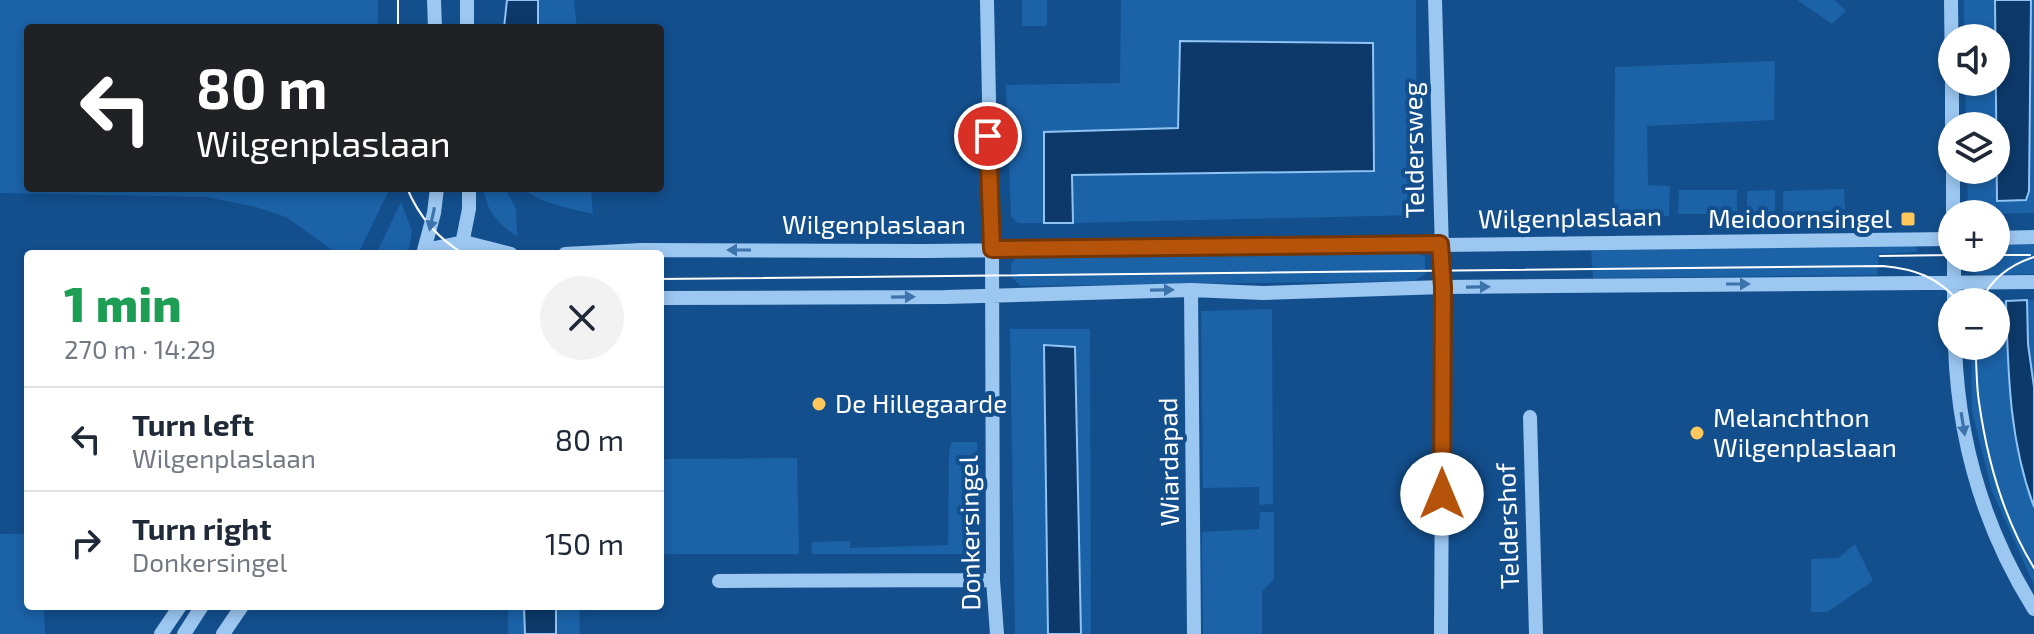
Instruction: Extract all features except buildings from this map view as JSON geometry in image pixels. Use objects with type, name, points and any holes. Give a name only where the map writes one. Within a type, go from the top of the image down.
[{"type":"street","points":[[434,0],[435,24]]},
{"type":"street","points":[[467,0],[467,24]]},
{"type":"street","name":"Donkersingel","points":[[987,0],[992,249],[993,580],[997,634]]},
{"type":"street","name":"Teldersweg","points":[[1435,0],[1443,287],[1441,634]]},
{"type":"street","points":[[1951,0],[1951,24]]},
{"type":"street","points":[[427,250],[436,192]]},
{"type":"street","points":[[462,248],[469,192]]},
{"type":"street","points":[[2010,238],[2034,237]]},
{"type":"street","name":"Wilgenplaslaan","points":[[641,250],[1938,239]]},
{"type":"street","points":[[1954,272],[1954,288]]},
{"type":"street","points":[[664,298],[2034,282]]},
{"type":"street","name":"Wiardapad","points":[[1191,290],[1194,634]]},
{"type":"street","points":[[1955,360],[1964,433],[1986,513],[2034,609]]},
{"type":"street","name":"Teldershof","points":[[1530,417],[1536,634]]},
{"type":"street","points":[[719,581],[993,580]]},
{"type":"street","points":[[161,634],[177,610]]},
{"type":"street","points":[[184,634],[199,610]]},
{"type":"street","points":[[223,634],[239,610]]},
{"type":"shaded area","points":[[0,0],[378,0],[378,24],[24,24],[24,192],[388,192],[360,250],[332,250],[286,217],[207,197],[0,193]]},
{"type":"shaded area","points":[[507,0],[538,0],[538,24],[504,24]]},
{"type":"shaded area","points":[[538,0],[574,0],[577,24],[538,24]]},
{"type":"shaded area","points":[[1022,0],[1047,0],[1047,26],[1022,26]]},
{"type":"shaded area","points":[[1121,0],[1416,0],[1417,215],[1073,223],[1072,175],[1374,171],[1178,128],[1044,132],[1044,223],[1018,223],[1011,216],[1006,85],[1120,83]]},
{"type":"shaded area","points":[[1797,0],[1835,0],[1846,11],[1832,24]]},
{"type":"shaded area","points":[[1964,0],[1995,0],[1995,24],[1964,24]]},
{"type":"shaded area","points":[[1995,0],[2031,0],[2029,191],[2026,200],[1997,200],[1997,184],[2010,184],[2010,112],[1996,112],[1996,96],[2010,96],[2010,24],[1995,24]]},
{"type":"shaded area","points":[[2031,0],[2034,0],[2034,213],[2010,213],[2010,200],[1997,200],[2029,191]]},
{"type":"shaded area","points":[[1180,41],[1373,43],[1374,171],[1072,175],[1073,223],[1044,223],[1044,132],[1178,128]]},
{"type":"shaded area","points":[[1775,61],[1774,120],[1647,126],[1648,185],[1670,186],[1669,216],[1614,218],[1615,67]]},
{"type":"shaded area","points":[[1965,96],[1996,96],[1996,112],[1966,112]]},
{"type":"shaded area","points":[[1967,184],[1997,184],[1997,200],[1968,200]]},
{"type":"shaded area","points":[[1844,189],[1845,209],[1838,209],[1838,216],[1783,216],[1783,191]]},
{"type":"shaded area","points":[[1679,190],[1737,190],[1737,214],[1678,214]]},
{"type":"shaded area","points":[[1775,190],[1775,214],[1747,215],[1747,191]]},
{"type":"shaded area","points":[[484,192],[507,192],[516,209],[517,236],[504,227],[487,204]]},
{"type":"shaded area","points":[[591,192],[593,214],[566,208],[530,193]]},
{"type":"shaded area","points":[[401,202],[412,231],[409,250],[378,250]]},
{"type":"shaded area","points":[[2010,243],[2034,243],[2034,274],[1977,275],[1974,272],[2010,272]]},
{"type":"shaded area","points":[[1916,245],[1917,252],[1879,254],[1877,275],[1593,278],[1591,250]]},
{"type":"shaded area","points":[[1414,249],[1425,257],[1425,274],[1414,281],[1021,286],[1011,277],[1011,264],[1020,254]]},
{"type":"shaded area","points":[[2027,300],[2034,300],[2034,387],[2028,344]]},
{"type":"shaded area","points":[[2027,300],[2028,344],[2034,387],[2034,507],[2019,457],[2009,380],[2010,301]]},
{"type":"shaded area","points":[[1272,309],[1273,504],[1259,505],[1259,487],[1203,488],[1201,311]]},
{"type":"shaded area","points":[[1010,329],[1090,329],[1091,634],[1081,634],[1075,348],[1046,503],[1048,634],[1015,634]]},
{"type":"shaded area","points":[[1044,345],[1075,347],[1081,634],[1048,634]]},
{"type":"shaded area","points":[[1971,360],[2008,360],[2014,434],[2034,507],[2034,585],[1992,491],[1972,412]]},
{"type":"shaded area","points":[[952,442],[977,442],[979,554],[812,554],[811,542],[850,541],[850,548],[948,545],[949,451]]},
{"type":"shaded area","points":[[797,458],[799,554],[664,554],[664,459]]},
{"type":"shaded area","points":[[1260,512],[1274,512],[1274,579],[1262,591],[1262,634],[1203,634],[1202,532],[1259,529]]},
{"type":"shaded area","points":[[0,534],[24,534],[24,610],[44,610],[45,634],[0,634]]},
{"type":"shaded area","points":[[1855,544],[1873,581],[1827,612],[1811,612],[1811,559],[1838,558]]},
{"type":"shaded area","points":[[508,610],[524,610],[525,634],[508,634]]},
{"type":"shaded area","points":[[524,610],[556,610],[556,634],[525,634]]},
{"type":"shaded area","points":[[556,610],[579,610],[580,634],[556,634]]},
{"type":"tram line","points":[[398,0],[398,24]]},
{"type":"tram line","points":[[409,192],[430,226],[458,250]]},
{"type":"tram line","points":[[1880,256],[1938,255]]},
{"type":"tram line","points":[[2010,255],[2030,255]]},
{"type":"tram line","points":[[1989,288],[2002,274],[2034,257]]},
{"type":"tram line","points":[[664,279],[1883,266],[1925,276],[1945,288]]},
{"type":"tram line","points":[[1976,360],[1979,402],[1992,467],[2014,529],[2034,568]]},
{"type":"place","name":"Meidoornsingel","points":[[1908,219]]},
{"type":"place","name":"De Hillegaarde","points":[[819,404]]},
{"type":"place","name":"Melanchthon Wilgenplaslaan","points":[[1697,433]]},
{"type":"route","points":[[988,136],[992,249],[1440,244],[1443,287],[1442,494]]}]
